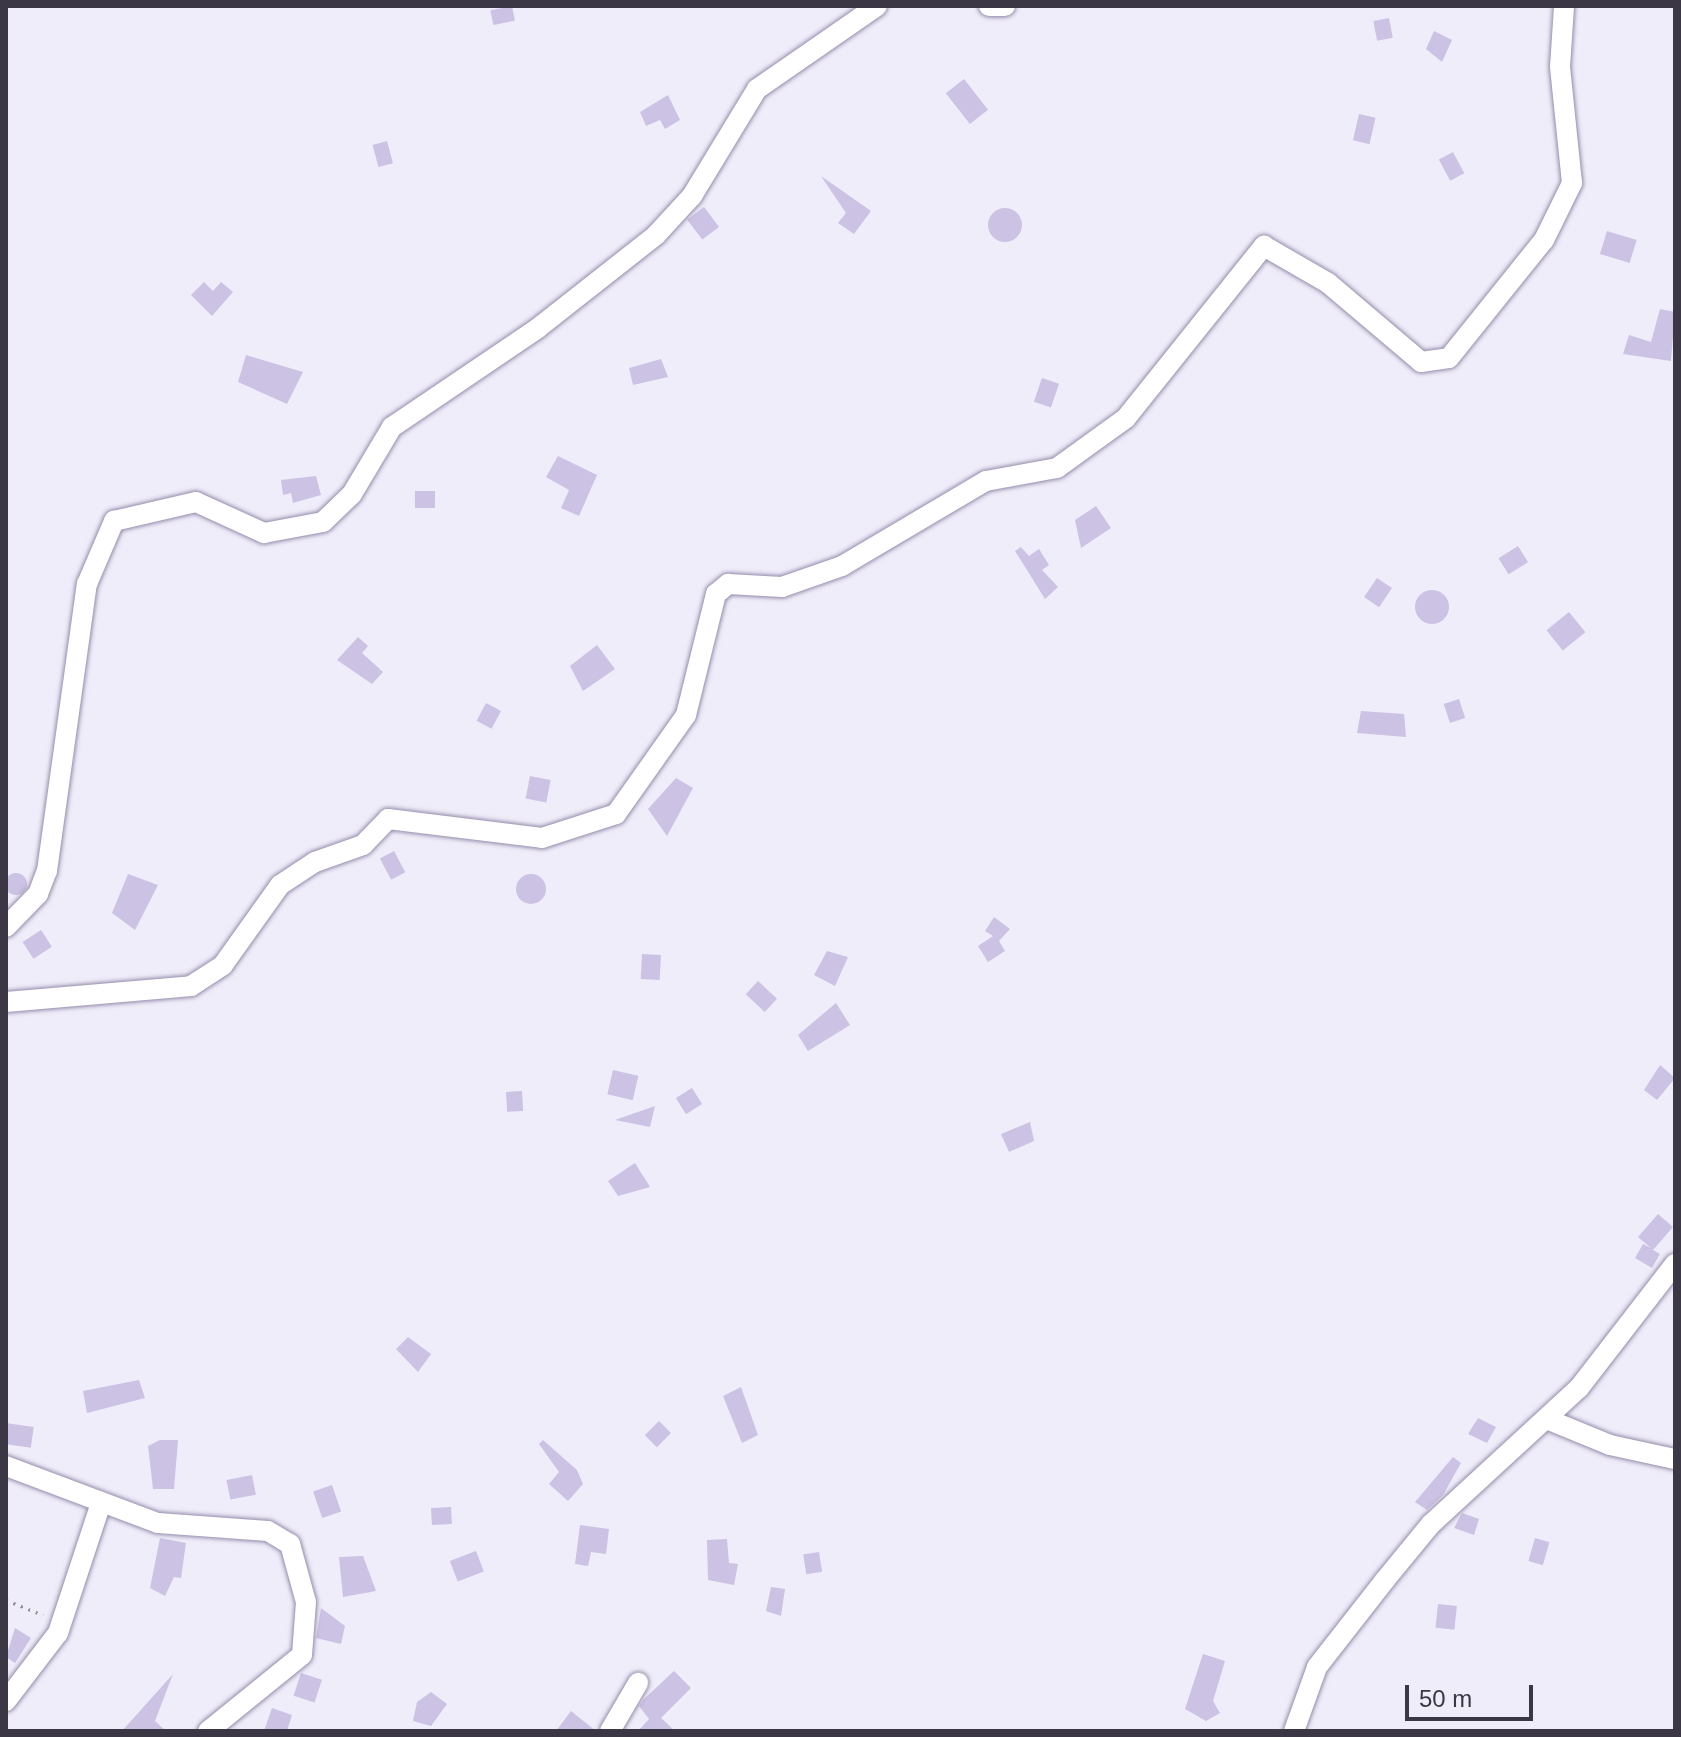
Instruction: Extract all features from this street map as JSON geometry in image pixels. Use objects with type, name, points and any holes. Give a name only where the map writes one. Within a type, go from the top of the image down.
[{"type":"street","points":[[6,927],[38,894],[47,871],[87,584],[114,521],[203,502],[264,533],[323,522],[352,494],[392,427],[538,328],[656,235],[692,196],[757,89],[877,6]]},
{"type":"street","points":[[989,6],[1005,6]]},
{"type":"street","points":[[6,1002],[191,986],[223,965],[280,885],[315,862],[363,845],[388,819],[542,838],[616,814],[686,715],[716,594],[728,584],[782,587],[842,566],[986,481],[1057,468],[1126,418],[1264,246],[1328,283],[1421,362],[1449,358],[1544,240],[1572,183],[1560,67],[1564,6]]},
{"type":"street","points":[[1294,1731],[1317,1667],[1394,1568],[1431,1524],[1549,1420],[1617,1346],[1675,1264]]},
{"type":"street","points":[[1549,1420],[1610,1445],[1675,1459]]},
{"type":"street","points":[[6,1466],[101,1503],[179,1527],[273,1533],[295,1555],[307,1613],[302,1655],[208,1731]]},
{"type":"street","points":[[6,1701],[62,1622],[101,1503]]},
{"type":"street","points":[[610,1731],[638,1683]]},
{"type":"path","points":[[6,1600],[62,1622]]},
{"type":"building","points":[[512,6],[515,21],[493,25],[490,10]]},
{"type":"building","points":[[1389,18],[1393,38],[1377,41],[1373,21]]},
{"type":"building","points":[[1434,31],[1452,40],[1442,62],[1426,49]]},
{"type":"building","points":[[964,79],[988,110],[970,124],[946,93]]},
{"type":"building","points":[[668,95],[680,120],[665,129],[660,120],[646,126],[640,112]]},
{"type":"building","points":[[1359,114],[1376,118],[1369,144],[1353,140]]},
{"type":"building","points":[[387,141],[393,163],[378,167],[373,145]]},
{"type":"building","points":[[1453,152],[1464,173],[1450,181],[1439,160]]},
{"type":"building","points":[[821,176],[871,211],[854,234],[838,223],[846,213]]},
{"type":"building","points":[[704,207],[719,227],[702,240],[687,220]]},
{"type":"building","points":[[1005,208],[1017,213],[1022,225],[1017,237],[1005,242],[993,237],[988,225],[993,213]]},
{"type":"building","points":[[1607,231],[1637,240],[1630,263],[1600,254]]},
{"type":"building","points":[[204,282],[213,291],[221,282],[233,292],[212,316],[191,295]]},
{"type":"building","points":[[1660,309],[1675,312],[1671,361],[1623,354],[1629,335],[1651,342]]},
{"type":"building","points":[[246,355],[303,372],[287,404],[238,382]]},
{"type":"building","points":[[661,359],[668,377],[633,385],[629,368]]},
{"type":"building","points":[[1042,378],[1059,384],[1051,407],[1034,402]]},
{"type":"building","points":[[558,456],[597,475],[579,516],[561,508],[569,490],[546,477]]},
{"type":"building","points":[[316,476],[321,495],[293,503],[291,493],[283,495],[281,480]]},
{"type":"building","points":[[415,491],[435,491],[435,508],[415,508]]},
{"type":"building","points":[[1096,506],[1111,528],[1081,548],[1075,520]]},
{"type":"building","points":[[1518,546],[1528,562],[1509,574],[1498,558]]},
{"type":"building","points":[[1021,547],[1029,556],[1039,549],[1049,565],[1042,570],[1058,587],[1045,599],[1015,551]]},
{"type":"building","points":[[1377,578],[1392,588],[1379,607],[1364,597]]},
{"type":"building","points":[[1432,590],[1444,595],[1449,607],[1444,619],[1432,624],[1420,619],[1415,607],[1420,595]]},
{"type":"building","points":[[1569,612],[1585,632],[1563,650],[1546,630]]},
{"type":"building","points":[[358,637],[368,646],[362,653],[383,672],[372,684],[337,660]]},
{"type":"building","points":[[597,645],[615,669],[583,691],[570,666]]},
{"type":"building","points":[[1459,699],[1465,718],[1450,723],[1444,704]]},
{"type":"building","points":[[486,703],[501,711],[492,729],[477,721]]},
{"type":"building","points":[[1361,711],[1404,714],[1406,737],[1357,733]]},
{"type":"building","points":[[530,776],[551,780],[546,803],[526,799]]},
{"type":"building","points":[[676,778],[693,788],[667,836],[648,809]]},
{"type":"building","points":[[394,851],[405,872],[391,880],[380,859]]},
{"type":"building","points":[[16,873],[24,876],[27,884],[24,892],[16,895],[8,892],[5,884],[8,876]]},
{"type":"building","points":[[128,874],[158,885],[135,930],[112,913]]},
{"type":"building","points":[[531,874],[541,879],[546,889],[541,899],[531,904],[521,899],[516,889],[521,879]]},
{"type":"building","points":[[994,917],[1010,929],[999,941],[1005,951],[988,962],[978,946],[993,936],[985,931]]},
{"type":"building","points":[[41,930],[52,947],[33,959],[23,942]]},
{"type":"building","points":[[827,951],[848,957],[835,986],[814,975]]},
{"type":"building","points":[[642,954],[661,955],[660,980],[641,979]]},
{"type":"building","points":[[758,981],[777,999],[765,1012],[746,994]]},
{"type":"building","points":[[836,1003],[850,1025],[808,1051],[798,1035]]},
{"type":"building","points":[[1660,1065],[1675,1078],[1657,1100],[1644,1090]]},
{"type":"building","points":[[613,1070],[638,1076],[633,1100],[607,1094]]},
{"type":"building","points":[[692,1088],[702,1104],[686,1114],[676,1098]]},
{"type":"building","points":[[522,1091],[523,1111],[507,1112],[506,1092]]},
{"type":"building","points":[[655,1106],[650,1127],[615,1120]]},
{"type":"building","points":[[1030,1122],[1034,1141],[1009,1152],[1001,1134]]},
{"type":"building","points":[[635,1163],[650,1187],[618,1196],[608,1181]]},
{"type":"building","points":[[1658,1214],[1673,1227],[1653,1250],[1660,1254],[1652,1268],[1635,1258],[1643,1244],[1651,1248],[1638,1237]]},
{"type":"building","points":[[408,1337],[431,1354],[418,1372],[396,1349]]},
{"type":"building","points":[[139,1380],[145,1398],[87,1413],[83,1391]]},
{"type":"building","points":[[741,1387],[758,1435],[742,1443],[723,1396]]},
{"type":"building","points":[[1478,1418],[1496,1427],[1487,1443],[1468,1434]]},
{"type":"building","points":[[659,1421],[671,1433],[657,1447],[645,1435]]},
{"type":"building","points":[[6,1423],[34,1427],[31,1448],[6,1444]]},
{"type":"building","points":[[160,1440],[178,1440],[174,1489],[153,1489],[148,1446]]},
{"type":"building","points":[[543,1440],[577,1470],[583,1484],[568,1501],[549,1484],[559,1472],[539,1444]]},
{"type":"building","points":[[1453,1457],[1461,1463],[1443,1495],[1427,1510],[1415,1502]]},
{"type":"building","points":[[252,1475],[256,1495],[230,1500],[226,1480]]},
{"type":"building","points":[[332,1485],[341,1511],[322,1518],[313,1492]]},
{"type":"building","points":[[451,1507],[452,1524],[432,1525],[431,1508]]},
{"type":"building","points":[[1462,1513],[1479,1519],[1474,1535],[1454,1528]]},
{"type":"building","points":[[580,1525],[609,1529],[606,1554],[591,1552],[588,1566],[575,1564]]},
{"type":"building","points":[[160,1538],[186,1543],[181,1578],[174,1577],[165,1596],[150,1588]]},
{"type":"building","points":[[1535,1538],[1549,1542],[1543,1565],[1528,1561]]},
{"type":"building","points":[[727,1539],[729,1563],[738,1564],[734,1585],[708,1580],[707,1540]]},
{"type":"building","points":[[476,1551],[484,1572],[458,1582],[450,1561]]},
{"type":"building","points":[[819,1552],[822,1572],[806,1574],[803,1555]]},
{"type":"building","points":[[363,1556],[376,1591],[343,1597],[339,1557]]},
{"type":"building","points":[[771,1587],[785,1589],[781,1616],[766,1611]]},
{"type":"building","points":[[1438,1604],[1457,1606],[1454,1630],[1435,1628]]},
{"type":"building","points":[[321,1608],[345,1626],[341,1644],[316,1638]]},
{"type":"building","points":[[15,1628],[31,1638],[15,1663],[6,1657]]},
{"type":"building","points":[[1203,1654],[1225,1661],[1213,1701],[1220,1713],[1206,1721],[1185,1709]]},
{"type":"building","points":[[674,1671],[691,1688],[661,1718],[675,1731],[638,1731],[649,1719],[639,1706]]},
{"type":"building","points":[[301,1673],[322,1680],[315,1703],[294,1696]]},
{"type":"building","points":[[173,1674],[155,1721],[166,1731],[122,1731]]},
{"type":"building","points":[[431,1692],[447,1704],[431,1726],[413,1721],[417,1702]]},
{"type":"building","points":[[272,1708],[292,1715],[287,1731],[264,1731]]},
{"type":"building","points":[[571,1711],[596,1731],[556,1731]]}]
